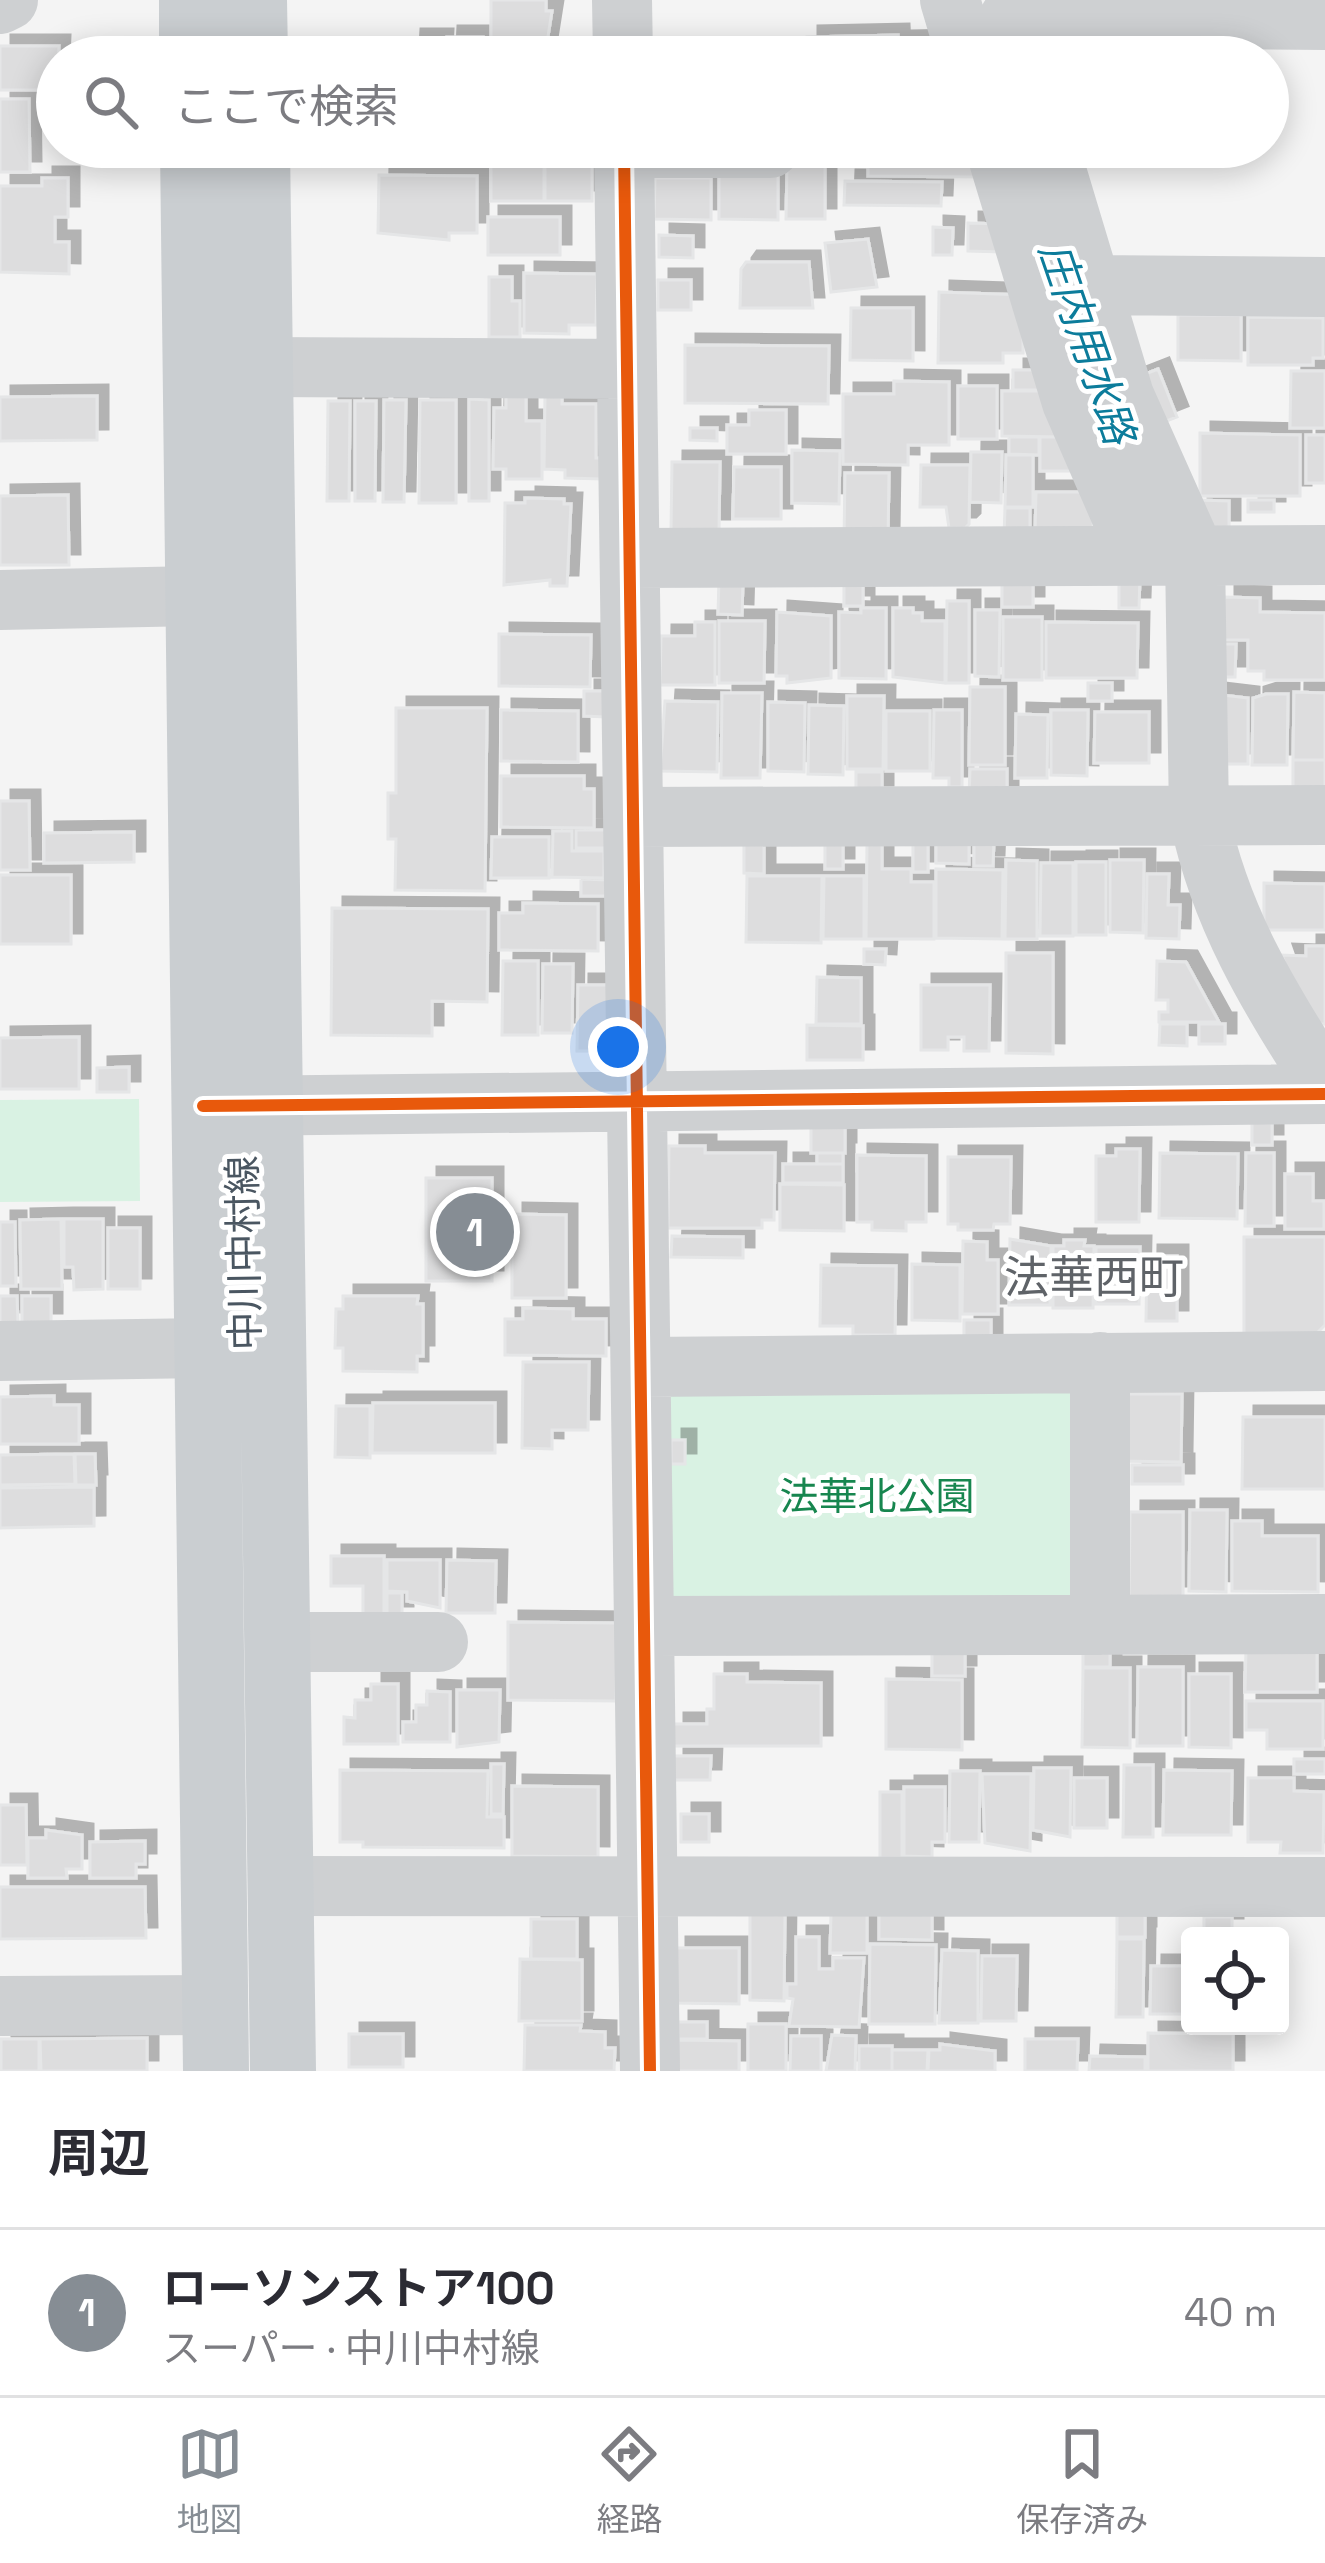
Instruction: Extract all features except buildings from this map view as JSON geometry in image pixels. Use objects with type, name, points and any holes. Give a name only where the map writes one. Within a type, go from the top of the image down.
[{"type":"main road","points":[[192,0],[192,36]]},
{"type":"main road","points":[[254,0],[255,36]]},
{"type":"main road","name":"中川中村線","points":[[193,168],[216,2071]]},
{"type":"main road","name":"中川中村線","points":[[256,168],[283,2071]]},
{"type":"street","points":[[0,4],[8,0]]},
{"type":"street","points":[[622,0],[623,36]]},
{"type":"street","points":[[950,0],[1001,33],[1325,20]]},
{"type":"street","points":[[624,168],[650,2071]]},
{"type":"street","points":[[1000,168],[1072,402],[1167,556]]},
{"type":"street","points":[[1055,168],[1167,556],[1199,816],[1240,947],[1325,1085]]},
{"type":"street","points":[[1091,285],[1325,287]]},
{"type":"street","points":[[261,367],[628,369]]},
{"type":"street","points":[[630,558],[1325,556]]},
{"type":"street","points":[[0,600],[196,596]]},
{"type":"street","points":[[634,817],[1325,815]]},
{"type":"street","points":[[203,1106],[1325,1094]]},
{"type":"street","points":[[0,1351],[206,1348]]},
{"type":"street","points":[[644,1366],[1325,1360]]},
{"type":"street","points":[[1100,1362],[1100,1625]]},
{"type":"street","points":[[646,1626],[1325,1624]]},
{"type":"street","points":[[278,1642],[438,1642]]},
{"type":"street","points":[[280,1886],[1325,1887]]},
{"type":"street","points":[[0,2006],[215,2006]]},
{"type":"green space","points":[[139,1099],[140,1201],[0,1202],[0,1100]]},
{"type":"green space","name":"法華北公園","points":[[1068,1380],[1087,1399],[1087,1592],[1063,1612],[667,1597],[666,1401],[686,1383]]},
{"type":"cycle path","points":[[624,168],[650,2071]]},
{"type":"cycle path","points":[[203,1106],[1325,1094]]},
{"type":"place","name":"ローソンストア100","points":[[475,1232]]},
{"type":"district","name":"法華西町","points":[[1094,1277]]},
{"type":"water label","name":"庄内用水路","points":[[1087,343]]}]
